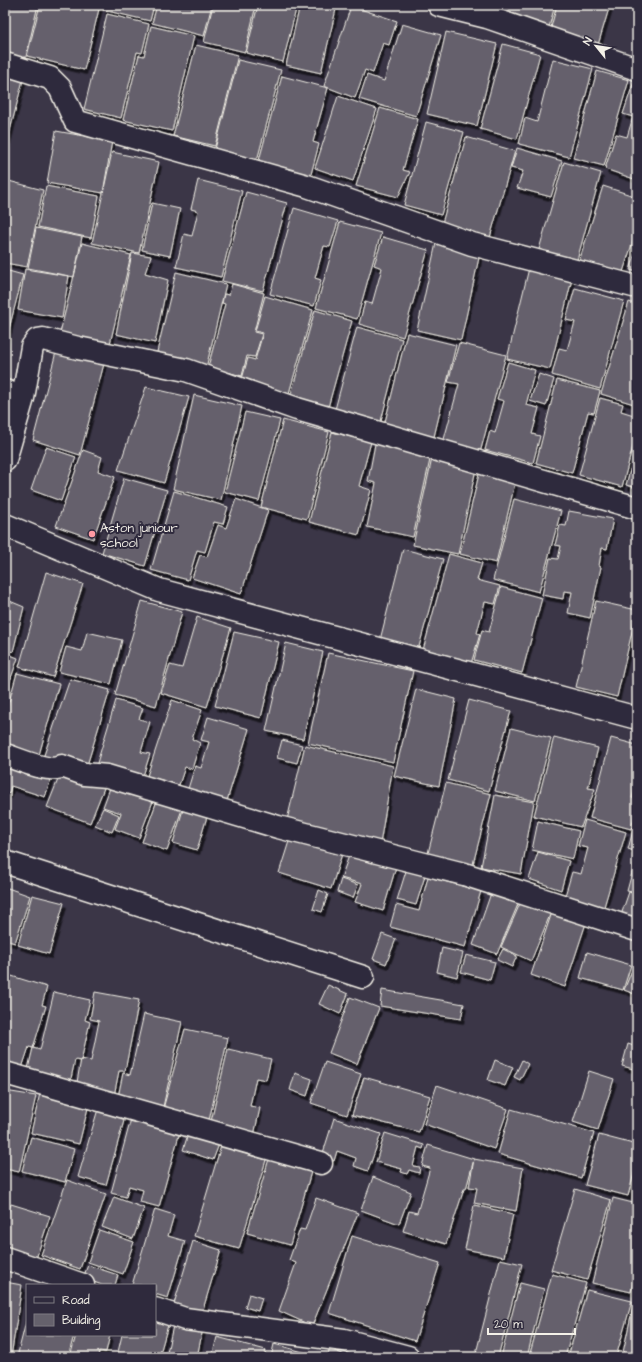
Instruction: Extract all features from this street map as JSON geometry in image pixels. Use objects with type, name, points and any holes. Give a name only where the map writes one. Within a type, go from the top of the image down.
[{"type":"street","points":[[438,5],[487,17],[637,69]]},
{"type":"street","points":[[5,64],[50,78],[60,88],[76,120],[307,186],[472,244],[637,287]]},
{"type":"street","points":[[5,460],[14,394],[32,347],[37,340],[43,339],[78,348],[186,370],[297,409],[637,508]]},
{"type":"street","points":[[5,525],[159,590],[637,718]]},
{"type":"street","points":[[5,755],[47,768],[60,768],[62,766],[84,774],[107,776],[278,826],[464,874],[637,930]]},
{"type":"street","points":[[5,862],[363,977]]},
{"type":"street","points":[[5,1073],[321,1162]]},
{"type":"street","points":[[5,1258],[80,1284]]},
{"type":"street","points":[[156,1309],[185,1319],[344,1340],[408,1357]]},
{"type":"building","points":[[5,5],[38,5],[25,61],[5,57]]},
{"type":"building","points":[[40,5],[100,5],[84,70],[27,56]]},
{"type":"building","points":[[105,5],[154,5],[150,21],[103,10]]},
{"type":"building","points":[[157,5],[212,5],[204,36],[152,23]]},
{"type":"building","points":[[213,5],[256,5],[245,52],[204,42]]},
{"type":"building","points":[[258,5],[297,5],[283,62],[246,53]]},
{"type":"building","points":[[300,5],[337,5],[321,73],[286,65]]},
{"type":"building","points":[[467,5],[506,5],[504,15]]},
{"type":"building","points":[[510,5],[555,5],[548,31],[507,20]]},
{"type":"building","points":[[557,5],[610,5],[598,45],[550,31]]},
{"type":"building","points":[[351,6],[397,21],[389,45],[383,43],[373,73],[365,70],[355,98],[324,86]]},
{"type":"building","points":[[107,14],[149,24],[142,53],[137,52],[121,118],[84,109]]},
{"type":"building","points":[[402,24],[441,35],[416,116],[359,99],[367,75],[384,81]]},
{"type":"building","points":[[151,26],[194,36],[172,131],[123,120],[139,55],[144,56]]},
{"type":"building","points":[[446,32],[497,44],[477,126],[427,114]]},
{"type":"building","points":[[503,44],[540,54],[517,139],[480,129]]},
{"type":"building","points":[[196,45],[238,55],[215,146],[173,136]]},
{"type":"building","points":[[553,59],[593,69],[569,157],[519,144],[525,118],[537,122]]},
{"type":"building","points":[[238,60],[281,70],[256,164],[214,153]]},
{"type":"building","points":[[5,71],[24,76],[5,150]]},
{"type":"building","points":[[597,71],[629,80],[604,166],[573,158]]},
{"type":"building","points":[[282,76],[328,88],[313,142],[319,144],[310,178],[258,164]]},
{"type":"building","points":[[634,81],[637,82],[637,180],[605,169],[616,134],[627,137],[633,117],[623,114]]},
{"type":"building","points":[[338,96],[377,109],[353,181],[315,168]]},
{"type":"building","points":[[380,108],[418,119],[403,170],[410,172],[398,197],[356,186]]},
{"type":"building","points":[[426,122],[464,132],[441,215],[404,205]]},
{"type":"building","points":[[56,131],[112,141],[103,193],[47,183]]},
{"type":"building","points":[[466,137],[515,151],[489,241],[441,227]]},
{"type":"building","points":[[517,148],[562,161],[551,197],[517,188],[523,171],[511,168]]},
{"type":"building","points":[[112,152],[159,162],[139,253],[92,243]]},
{"type":"building","points":[[564,162],[601,173],[576,264],[538,253]]},
{"type":"building","points":[[5,180],[43,190],[27,267],[5,263]]},
{"type":"building","points":[[198,180],[242,191],[221,277],[176,267],[184,234],[192,236],[198,211],[191,209]]},
{"type":"building","points":[[46,186],[99,196],[91,238],[38,227]]},
{"type":"building","points":[[603,186],[637,197],[637,229],[621,278],[578,265]]},
{"type":"building","points":[[246,192],[287,203],[263,291],[222,281]]},
{"type":"building","points":[[152,203],[180,209],[170,256],[142,250]]},
{"type":"building","points":[[294,208],[338,221],[330,247],[324,246],[315,278],[321,280],[314,306],[270,294]]},
{"type":"building","points":[[340,222],[381,233],[357,319],[316,308]]},
{"type":"building","points":[[36,228],[82,237],[74,277],[28,268]]},
{"type":"building","points":[[383,237],[428,250],[403,337],[359,324],[365,302],[372,304],[382,268],[374,265]]},
{"type":"building","points":[[82,243],[131,255],[109,348],[59,337]]},
{"type":"building","points":[[436,243],[480,253],[461,340],[417,330]]},
{"type":"building","points":[[637,248],[637,272],[630,270]]},
{"type":"building","points":[[132,253],[151,256],[145,273],[168,280],[155,343],[116,334]]},
{"type":"building","points":[[529,268],[572,279],[550,369],[507,359]]},
{"type":"building","points":[[25,269],[69,276],[62,318],[18,310]]},
{"type":"building","points":[[5,270],[23,275],[5,344]]},
{"type":"building","points":[[176,272],[226,284],[206,368],[156,356]]},
{"type":"building","points":[[232,284],[264,293],[254,332],[262,334],[255,357],[247,356],[242,376],[208,367],[225,304],[222,303],[224,294],[229,295]]},
{"type":"building","points":[[575,288],[624,301],[600,389],[552,375],[559,348],[567,350],[575,322],[566,320]]},
{"type":"building","points":[[265,296],[313,310],[287,400],[240,386],[248,358],[255,360],[263,333],[255,331]]},
{"type":"building","points":[[629,302],[637,305],[637,405],[601,394]]},
{"type":"building","points":[[315,310],[352,321],[327,411],[289,401]]},
{"type":"building","points":[[357,327],[402,339],[379,429],[333,417]]},
{"type":"building","points":[[407,333],[456,345],[433,441],[383,430]]},
{"type":"building","points":[[459,343],[506,355],[480,453],[443,443],[459,384],[448,382]]},
{"type":"building","points":[[56,352],[105,360],[80,455],[33,440]]},
{"type":"building","points":[[508,362],[535,370],[526,405],[539,408],[532,434],[540,436],[533,463],[485,450],[490,431],[495,433],[504,401],[497,399]]},
{"type":"building","points":[[539,374],[554,379],[546,406],[530,401]]},
{"type":"building","points":[[557,380],[600,391],[594,413],[588,412],[572,473],[536,463]]},
{"type":"building","points":[[146,387],[189,397],[164,483],[118,470]]},
{"type":"building","points":[[194,395],[242,406],[221,500],[173,489]]},
{"type":"building","points":[[600,398],[623,404],[621,411],[637,416],[637,431],[622,487],[579,475]]},
{"type":"building","points":[[245,412],[280,420],[259,501],[225,492]]},
{"type":"building","points":[[283,420],[329,432],[307,519],[261,507]]},
{"type":"building","points":[[332,432],[371,442],[359,486],[371,490],[359,535],[309,522]]},
{"type":"building","points":[[375,444],[431,455],[413,537],[367,527],[376,483],[368,481]]},
{"type":"building","points":[[637,445],[637,488],[626,485]]},
{"type":"building","points":[[46,447],[76,457],[61,501],[31,490]]},
{"type":"building","points":[[83,450],[102,457],[98,471],[115,477],[93,539],[56,526]]},
{"type":"building","points":[[433,454],[477,464],[458,554],[413,545]]},
{"type":"building","points":[[479,474],[515,483],[496,563],[460,554]]},
{"type":"building","points":[[124,478],[167,490],[145,566],[102,553]]},
{"type":"building","points":[[174,491],[228,507],[223,524],[214,522],[205,552],[197,550],[188,580],[151,570]]},
{"type":"building","points":[[236,499],[268,510],[241,594],[192,578],[200,555],[207,557],[218,525],[226,528]]},
{"type":"building","points":[[514,499],[561,511],[539,592],[493,580]]},
{"type":"building","points":[[569,511],[613,519],[607,549],[602,548],[599,566],[601,567],[590,618],[568,613],[572,592],[564,591],[563,599],[542,595],[550,558],[558,559],[561,546],[555,545],[560,525],[566,526]]},
{"type":"building","points":[[403,549],[443,559],[417,654],[379,644]]},
{"type":"building","points":[[449,554],[482,563],[477,580],[500,586],[495,604],[485,602],[477,633],[480,634],[470,667],[422,654]]},
{"type":"building","points":[[46,572],[83,584],[53,677],[19,667]]},
{"type":"building","points":[[501,587],[542,598],[522,673],[474,660],[482,630],[489,632]]},
{"type":"building","points":[[5,599],[24,607],[13,652],[5,649]]},
{"type":"building","points":[[142,601],[182,612],[156,706],[115,695]]},
{"type":"building","points":[[596,601],[637,610],[617,697],[576,687]]},
{"type":"building","points":[[197,617],[231,628],[207,707],[161,693],[170,665],[182,668]]},
{"type":"building","points":[[87,632],[122,640],[111,684],[59,672],[66,647],[82,651]]},
{"type":"building","points":[[234,632],[279,642],[261,718],[215,706]]},
{"type":"building","points":[[286,643],[323,652],[303,739],[266,731]]},
{"type":"building","points":[[5,653],[18,658],[5,695]]},
{"type":"building","points":[[328,653],[413,671],[393,762],[308,743]]},
{"type":"building","points":[[17,673],[59,684],[37,762],[5,753],[5,716]]},
{"type":"building","points":[[70,679],[110,690],[85,772],[42,761]]},
{"type":"building","points":[[416,689],[456,699],[439,786],[394,776]]},
{"type":"building","points":[[116,700],[143,708],[139,719],[150,722],[141,752],[150,754],[143,776],[97,763]]},
{"type":"building","points":[[172,700],[202,710],[192,739],[200,743],[192,769],[185,767],[179,785],[147,776]]},
{"type":"building","points":[[469,700],[511,711],[489,791],[448,780]]},
{"type":"building","points":[[208,717],[249,729],[226,804],[187,792],[195,766],[201,768],[209,742],[201,740]]},
{"type":"building","points":[[511,728],[551,738],[535,801],[495,791]]},
{"type":"building","points":[[554,737],[598,748],[588,788],[595,789],[581,827],[534,816]]},
{"type":"building","points":[[611,738],[637,745],[637,781],[632,798],[637,799],[637,806],[631,829],[590,818]]},
{"type":"building","points":[[282,740],[302,745],[297,763],[277,758]]},
{"type":"building","points":[[305,745],[393,766],[380,844],[287,820]]},
{"type":"building","points":[[5,758],[53,773],[45,797],[11,786],[9,794],[5,792]]},
{"type":"building","points":[[63,767],[106,783],[90,823],[47,807]]},
{"type":"building","points":[[113,780],[155,796],[139,838],[115,829],[121,813],[103,807]]},
{"type":"building","points":[[446,783],[491,794],[472,868],[427,857]]},
{"type":"building","points":[[159,795],[184,804],[167,851],[142,842]]},
{"type":"building","points":[[495,795],[534,802],[521,874],[481,867]]},
{"type":"building","points":[[185,803],[209,810],[197,850],[173,843]]},
{"type":"building","points":[[103,808],[119,815],[112,832],[95,825]]},
{"type":"building","points":[[585,820],[626,832],[601,917],[562,906],[572,872],[581,874],[588,848],[578,846]]},
{"type":"building","points":[[538,821],[579,831],[573,859],[532,850]]},
{"type":"building","points":[[635,823],[637,823],[637,852],[628,849]]},
{"type":"building","points":[[290,838],[342,854],[331,889],[279,873]]},
{"type":"building","points":[[538,852],[569,861],[561,890],[529,879]]},
{"type":"building","points":[[350,853],[396,867],[383,911],[355,902],[362,884],[341,878]]},
{"type":"building","points":[[637,854],[637,893],[627,891]]},
{"type":"building","points":[[406,871],[425,876],[416,905],[397,900]]},
{"type":"building","points":[[428,877],[481,891],[465,947],[390,927],[396,905],[419,911]]},
{"type":"building","points":[[341,879],[358,885],[353,898],[337,892]]},
{"type":"building","points":[[5,887],[30,896],[15,943],[5,940]]},
{"type":"building","points":[[319,890],[328,894],[322,912],[313,909]]},
{"type":"building","points":[[629,892],[637,895],[637,920],[621,915]]},
{"type":"building","points":[[491,893],[519,902],[497,954],[473,945]]},
{"type":"building","points":[[32,895],[64,903],[49,954],[18,945]]},
{"type":"building","points":[[522,899],[552,910],[531,961],[501,947]]},
{"type":"building","points":[[553,909],[587,920],[565,987],[531,975]]},
{"type":"building","points":[[382,934],[396,939],[386,964],[373,959]]},
{"type":"building","points":[[442,948],[463,953],[457,977],[437,972]]},
{"type":"building","points":[[503,949],[517,956],[512,967],[497,960]]},
{"type":"building","points":[[587,952],[631,965],[623,990],[580,978]]},
{"type":"building","points":[[466,955],[495,962],[490,980],[461,972]]},
{"type":"building","points":[[633,968],[637,969],[637,995],[624,990]]},
{"type":"building","points":[[5,974],[47,987],[42,1005],[46,1006],[33,1048],[29,1047],[22,1068],[5,1063]]},
{"type":"building","points":[[328,985],[348,994],[340,1014],[319,1004]]},
{"type":"building","points":[[382,990],[464,1004],[461,1019],[380,1006]]},
{"type":"building","points":[[54,992],[90,1000],[85,1020],[90,1022],[81,1061],[75,1060],[70,1083],[27,1073],[33,1048],[40,1050]]},
{"type":"building","points":[[95,992],[139,1000],[125,1071],[119,1071],[114,1096],[76,1088],[81,1059],[91,1061],[99,1021],[90,1019]]},
{"type":"building","points":[[350,997],[379,1008],[357,1064],[329,1053]]},
{"type":"building","points":[[144,1014],[182,1022],[163,1107],[118,1097],[123,1073],[130,1075]]},
{"type":"building","points":[[185,1029],[228,1038],[207,1129],[161,1116]]},
{"type":"building","points":[[628,1044],[637,1047],[637,1070],[622,1066]]},
{"type":"building","points":[[228,1049],[271,1059],[266,1080],[256,1078],[250,1106],[260,1108],[253,1140],[209,1130]]},
{"type":"building","points":[[495,1060],[513,1067],[505,1086],[488,1080]]},
{"type":"building","points":[[522,1060],[528,1064],[520,1080],[514,1077]]},
{"type":"building","points":[[325,1062],[361,1074],[347,1115],[311,1103]]},
{"type":"building","points":[[589,1071],[614,1079],[598,1130],[573,1122]]},
{"type":"building","points":[[295,1073],[312,1079],[307,1096],[290,1090]]},
{"type":"building","points":[[364,1077],[430,1096],[419,1132],[352,1115]]},
{"type":"building","points":[[437,1085],[508,1109],[494,1149],[424,1124]]},
{"type":"building","points":[[5,1091],[36,1096],[19,1172],[5,1169]]},
{"type":"building","points":[[40,1093],[89,1104],[79,1144],[31,1133]]},
{"type":"building","points":[[98,1109],[125,1117],[106,1185],[78,1177]]},
{"type":"building","points":[[511,1109],[594,1133],[581,1178],[498,1154]]},
{"type":"building","points":[[132,1115],[181,1128],[159,1207],[140,1202],[143,1190],[129,1186],[126,1197],[111,1193]]},
{"type":"building","points":[[334,1118],[381,1134],[368,1171],[354,1166],[356,1158],[337,1151],[334,1161],[322,1156]]},
{"type":"building","points":[[190,1128],[221,1139],[213,1160],[183,1150]]},
{"type":"building","points":[[385,1133],[424,1145],[423,1149],[418,1147],[413,1166],[420,1167],[419,1173],[409,1170],[407,1174],[401,1172],[402,1169],[376,1162]]},
{"type":"building","points":[[599,1135],[637,1145],[637,1162],[628,1196],[585,1185]]},
{"type":"building","points":[[31,1137],[74,1149],[65,1182],[22,1171]]},
{"type":"building","points":[[428,1145],[474,1159],[466,1189],[464,1189],[446,1244],[403,1231],[409,1211],[417,1213],[430,1168],[422,1166]]},
{"type":"building","points":[[221,1146],[266,1160],[239,1249],[194,1236]]},
{"type":"building","points":[[271,1152],[313,1165],[290,1245],[247,1233]]},
{"type":"building","points":[[474,1159],[523,1168],[516,1211],[474,1203],[477,1188],[469,1187]]},
{"type":"building","points":[[373,1177],[411,1192],[399,1224],[361,1210]]},
{"type":"building","points":[[67,1180],[106,1194],[80,1269],[41,1255]]},
{"type":"building","points":[[575,1189],[611,1200],[587,1280],[551,1270]]},
{"type":"building","points":[[114,1197],[144,1208],[133,1239],[102,1227]]},
{"type":"building","points":[[316,1198],[358,1213],[312,1326],[279,1311],[296,1263],[289,1260],[300,1229],[305,1230]]},
{"type":"building","points":[[613,1198],[637,1204],[637,1266],[631,1292],[592,1283]]},
{"type":"building","points":[[11,1204],[50,1216],[35,1262],[5,1252],[5,1221]]},
{"type":"building","points":[[474,1205],[513,1214],[504,1257],[465,1249]]},
{"type":"building","points":[[155,1209],[174,1215],[168,1236],[185,1241],[168,1298],[156,1294],[156,1284],[132,1284]]},
{"type":"building","points":[[99,1230],[134,1242],[123,1274],[88,1262]]},
{"type":"building","points":[[352,1236],[440,1263],[415,1341],[329,1313]]},
{"type":"building","points":[[193,1241],[221,1250],[201,1316],[173,1307]]},
{"type":"building","points":[[500,1259],[522,1264],[498,1357],[475,1357]]},
{"type":"building","points":[[88,1265],[118,1275],[115,1284],[99,1284],[83,1278]]},
{"type":"building","points":[[552,1274],[586,1283],[565,1357],[529,1357]]},
{"type":"building","points":[[5,1282],[22,1285],[11,1357],[5,1357]]},
{"type":"building","points":[[520,1283],[544,1289],[527,1357],[501,1357]]},
{"type":"building","points":[[587,1290],[632,1301],[616,1357],[568,1357]]},
{"type":"building","points":[[249,1294],[262,1298],[258,1311],[245,1307]]},
{"type":"building","points":[[634,1302],[637,1302],[637,1357],[622,1357]]},
{"type":"building","points":[[175,1317],[204,1324],[197,1357],[166,1357]]},
{"type":"building","points":[[156,1321],[168,1325],[159,1357],[135,1357],[118,1352],[122,1336],[156,1336]]},
{"type":"building","points":[[26,1322],[26,1336],[74,1336],[68,1357],[17,1357]]},
{"type":"building","points":[[76,1336],[110,1336],[106,1352],[99,1351],[98,1357],[70,1357]]},
{"type":"building","points":[[217,1337],[266,1350],[264,1357],[212,1357]]},
{"type":"building","points":[[274,1344],[314,1355],[314,1357],[271,1357]]},
{"type":"building","points":[[330,1349],[350,1357],[327,1357]]},
{"type":"place","name":"Aston juniour school","points":[[92,534]]}]
